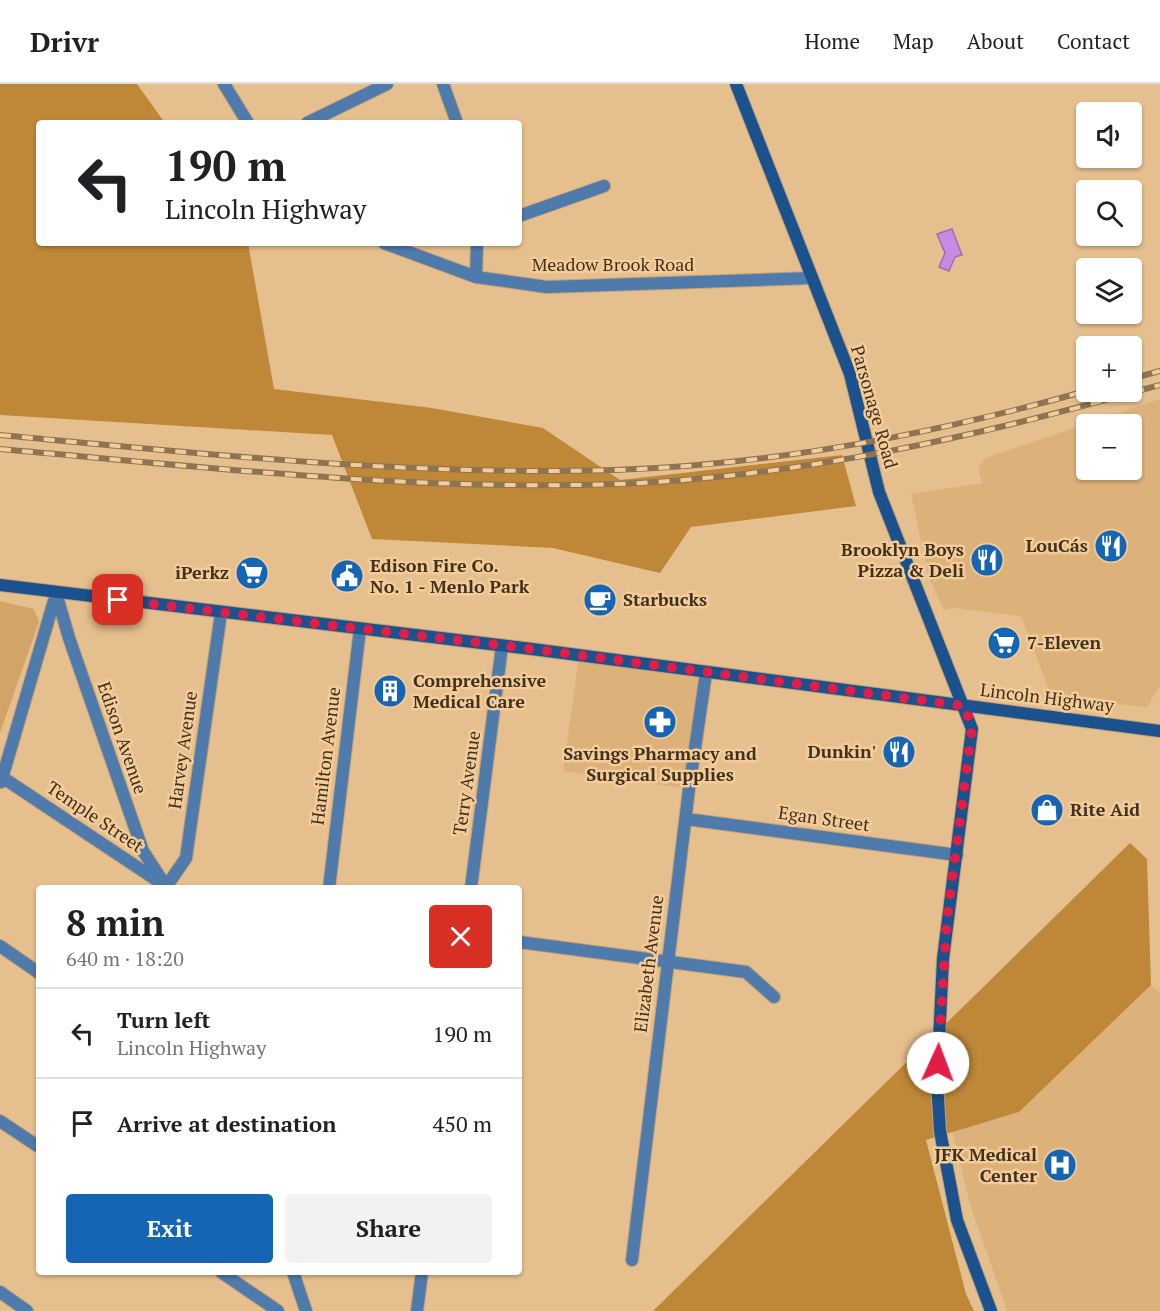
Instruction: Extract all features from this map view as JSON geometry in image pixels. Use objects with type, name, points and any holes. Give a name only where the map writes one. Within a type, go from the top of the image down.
[{"type":"street","points":[[224,84],[246,120]]},
{"type":"street","points":[[313,120],[387,84]]},
{"type":"street","points":[[443,84],[456,120]]},
{"type":"street","name":"Parsonage Road","points":[[736,84],[850,374],[879,492],[965,706],[972,729],[947,919],[938,1033],[940,1121],[957,1220],[992,1311]]},
{"type":"street","points":[[522,215],[604,186]]},
{"type":"street","name":"Meadow Brook Road","points":[[392,246],[476,277],[547,287],[812,278]]},
{"type":"street","points":[[476,277],[477,246]]},
{"type":"street","name":"Lincoln Highway","points":[[0,585],[502,646],[1160,731]]},
{"type":"street","points":[[1,780],[56,593]]},
{"type":"street","name":"Edison Avenue","points":[[56,593],[69,638],[143,851],[165,885]]},
{"type":"street","name":"Harvey Avenue","points":[[169,885],[186,858],[221,613]]},
{"type":"street","name":"Hamilton Avenue","points":[[329,885],[360,629]]},
{"type":"street","name":"Terry Avenue","points":[[471,885],[502,646]]},
{"type":"street","name":"Elizabeth Avenue","points":[[632,1260],[706,673]]},
{"type":"street","name":"Temple Street","points":[[1,780],[162,885]]},
{"type":"street","name":"Egan Street","points":[[686,819],[957,855]]},
{"type":"street","points":[[522,942],[746,972],[774,997]]},
{"type":"street","points":[[0,946],[36,971]]},
{"type":"street","points":[[0,1121],[36,1145]]},
{"type":"street","points":[[225,1275],[278,1311]]},
{"type":"street","points":[[294,1275],[306,1311]]},
{"type":"street","points":[[417,1311],[422,1275]]},
{"type":"street","points":[[0,1292],[27,1311]]},
{"type":"shaded area","points":[[0,84],[137,84],[163,120],[36,120],[36,246],[249,246],[274,389],[432,408],[543,428],[620,480],[842,455],[856,506],[691,527],[660,573],[553,548],[372,539],[332,435],[0,415]]},
{"type":"shaded area","points":[[952,229],[962,255],[955,257],[949,271],[939,267],[945,253],[937,234]]},
{"type":"shaded area","points":[[1160,399],[1160,686],[1147,707],[1052,698],[1021,616],[953,608],[944,610],[929,578],[911,494],[982,483],[978,468],[985,458],[1076,427],[1076,480],[1142,480],[1142,414],[1116,414]]},
{"type":"shaded area","points":[[0,601],[34,609],[39,622],[0,733]]},
{"type":"shaded area","points":[[579,656],[706,673],[689,789],[563,771]]},
{"type":"shaded area","points":[[1130,843],[1147,859],[1151,985],[1019,1112],[926,1140],[966,1294],[974,1311],[653,1311]]},
{"type":"shaded area","name":"JFK Medical Center","points":[[1151,985],[1160,993],[1160,1311],[1007,1311],[970,1204],[951,1126],[1019,1112]]},
{"type":"railway","points":[[1142,376],[1160,371]]},
{"type":"railway","points":[[0,449],[385,481],[540,485],[617,484],[755,473],[891,451],[1026,421],[1160,385]]},
{"type":"railway","points":[[0,435],[230,456],[384,467],[461,470],[615,470],[734,462],[853,445],[970,421],[1076,394]]},
{"type":"place","name":"LouCás","points":[[1111,546]]},
{"type":"place","name":"Brooklyn Boys Pizza & Deli","points":[[987,560]]},
{"type":"place","name":"iPerkz","points":[[252,573]]},
{"type":"place","name":"Edison Fire Co. No. 1 - Menlo Park","points":[[347,576]]},
{"type":"place","name":"Starbucks","points":[[600,600]]},
{"type":"place","name":"7-Eleven","points":[[1004,643]]},
{"type":"place","name":"Comprehensive Medical Care","points":[[390,691]]},
{"type":"place","name":"Savings Pharmacy and Surgical Supplies","points":[[660,722]]},
{"type":"place","name":"Dunkin'","points":[[899,752]]},
{"type":"place","name":"Rite Aid","points":[[1047,810]]},
{"type":"place","name":"JFK Medical Center","points":[[1060,1165]]},
{"type":"route","points":[[118,600],[532,649],[965,706],[972,729],[957,855],[949,899],[943,959],[938,1063]]}]
